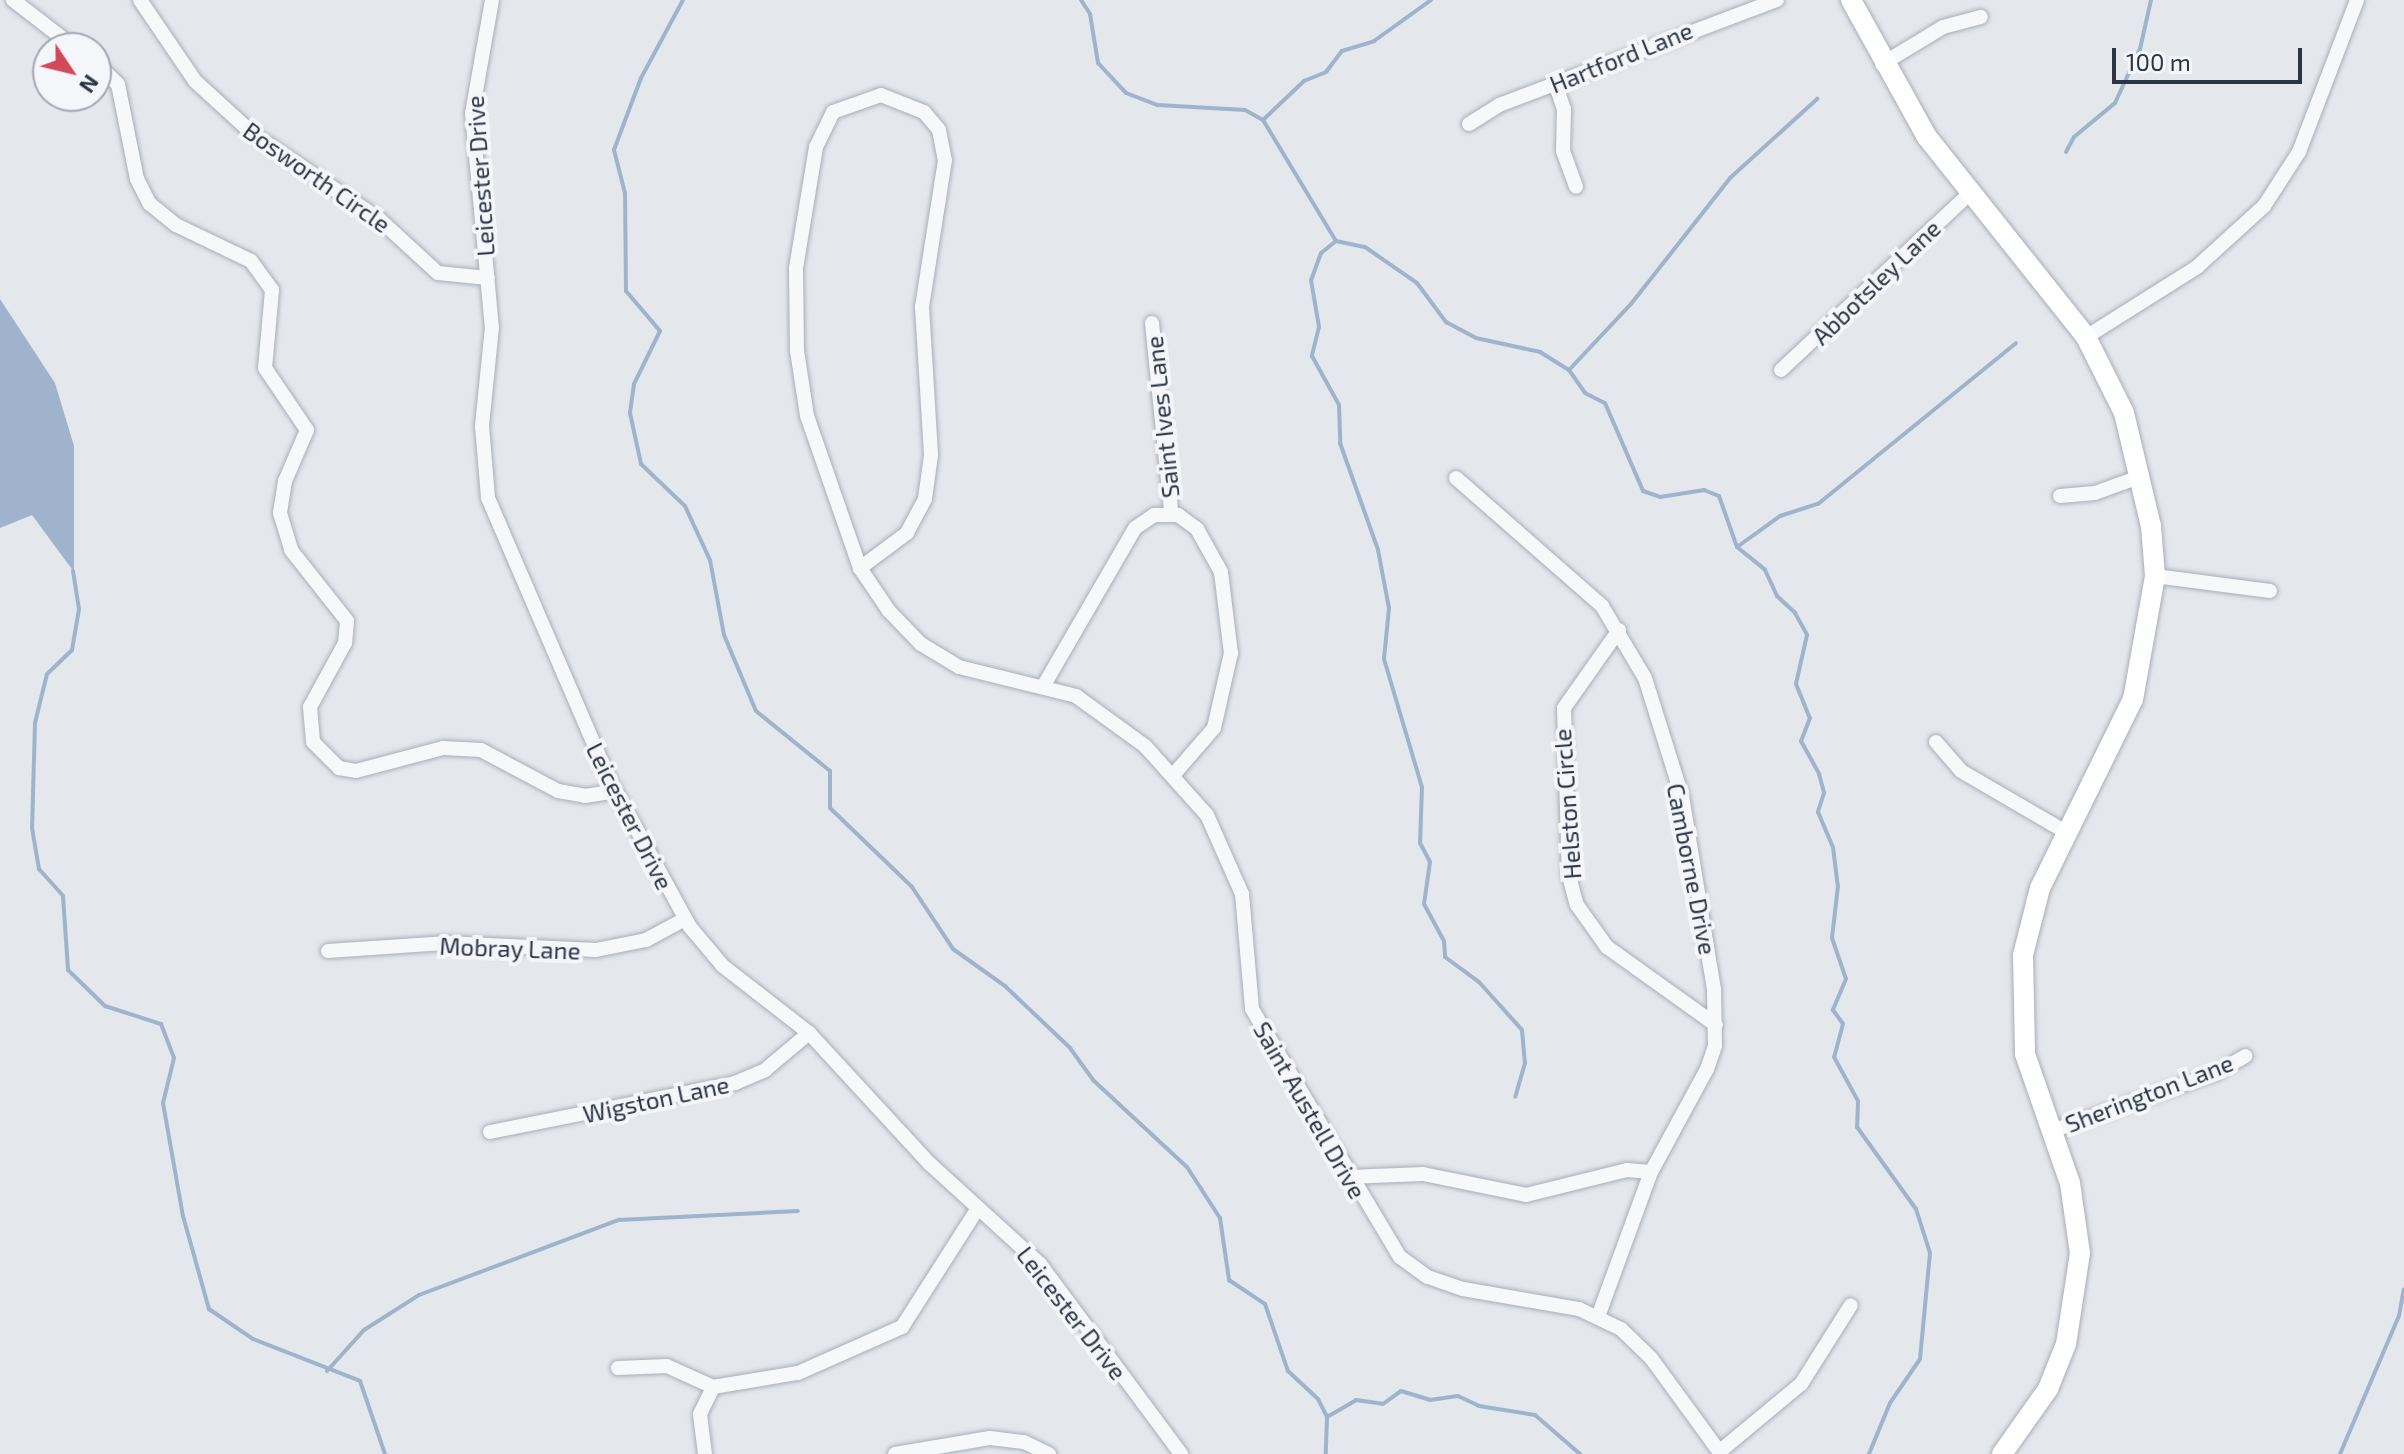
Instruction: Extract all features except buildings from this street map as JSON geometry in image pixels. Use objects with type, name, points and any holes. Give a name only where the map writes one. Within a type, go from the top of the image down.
[{"type":"main road","points":[[1851,0],[1882,64],[1969,194],[2086,337],[2124,413],[2142,476],[2155,576],[2133,699],[2107,762],[2066,832],[2040,888],[2023,955],[2025,1054],[2077,1217],[2077,1293],[2048,1389],[2002,1454]]},
{"type":"street","points":[[13,0],[54,32]]},
{"type":"street","name":"Bosworth Circle","points":[[140,0],[195,81],[253,134],[368,210],[438,273],[488,278]]},
{"type":"street","name":"Leicester Drive","points":[[492,0],[472,113],[492,327],[482,426],[488,498],[615,791],[685,919],[723,966],[809,1033],[978,1208],[1040,1264],[1181,1454]]},
{"type":"street","name":"Hartford Lane","points":[[1469,124],[1499,105],[1777,0]]},
{"type":"street","points":[[2086,337],[2197,267],[2264,206],[2299,152],[2357,0]]},
{"type":"street","points":[[1882,64],[1943,27],[1981,17]]},
{"type":"street","points":[[112,78],[118,84],[137,179],[150,204],[176,225],[251,261],[272,290],[265,368],[307,430],[285,481],[280,513],[291,550],[347,621],[345,643],[310,707],[313,742],[339,768],[356,771],[443,748],[481,750],[558,791],[585,796],[615,791]]},
{"type":"street","points":[[1555,83],[1564,109],[1563,151],[1576,187]]},
{"type":"street","name":"Saint Austell Drive","points":[[860,568],[907,533],[925,499],[931,430],[922,307],[945,160],[939,130],[924,112],[881,95],[833,112],[816,147],[796,268],[797,351],[807,416],[860,568],[889,611],[921,644],[959,667],[1044,685],[1111,717],[1174,774],[1207,815],[1242,894],[1252,1009],[1348,1177],[1400,1257],[1428,1277],[1598,1317],[1651,1358],[1720,1453]]},
{"type":"street","name":"Abbotsley Lane","points":[[1781,370],[1969,194]]},
{"type":"street","name":"Saint Ives Lane","points":[[1152,323],[1171,511]]},
{"type":"street","points":[[2060,496],[2095,493],[2142,476]]},
{"type":"street","name":"Camborne Drive","points":[[1456,478],[1579,584],[1619,630],[1645,678],[1682,796],[1716,1025],[1707,1069],[1651,1172],[1598,1317]]},
{"type":"street","points":[[1044,685],[1135,528],[1171,511],[1197,529],[1210,549],[1231,625],[1214,728],[1174,774]]},
{"type":"street","points":[[2155,576],[2270,591]]},
{"type":"street","name":"Helston Circle","points":[[1619,630],[1564,708],[1569,876],[1577,905],[1607,947],[1716,1025]]},
{"type":"street","points":[[1936,742],[1961,771],[2066,832]]},
{"type":"street","name":"Mobray Lane","points":[[328,951],[444,943],[596,950],[646,940],[685,919]]},
{"type":"street","name":"Wigston Lane","points":[[490,1132],[735,1083],[765,1070],[809,1033]]},
{"type":"street","name":"Sherington Lane","points":[[2052,1131],[2216,1073],[2246,1056]]},
{"type":"street","points":[[1348,1177],[1423,1174],[1526,1195],[1627,1170],[1651,1172]]},
{"type":"street","points":[[618,1368],[667,1366],[713,1387],[787,1376],[902,1327],[978,1208]]},
{"type":"street","points":[[1720,1453],[1801,1384],[1851,1305]]},
{"type":"street","points":[[705,1454],[700,1414],[713,1387]]},
{"type":"street","points":[[895,1454],[990,1438],[1024,1442],[1049,1454]]},
{"type":"water","points":[[0,299],[55,383],[74,446],[74,572],[32,515],[0,528]]},
{"type":"waterway","points":[[683,0],[641,78],[614,150],[625,193],[626,291],[660,331],[634,384],[630,413],[641,464],[685,506],[710,560],[724,635],[756,711],[830,771],[830,808],[912,887],[953,949],[1005,986],[1070,1048],[1093,1080],[1187,1167],[1220,1218],[1229,1280],[1265,1304],[1288,1371],[1318,1399],[1327,1417],[1326,1454]]},
{"type":"waterway","points":[[1081,0],[1090,14],[1098,63],[1126,93],[1158,105],[1245,110],[1263,120],[1336,241],[1365,247],[1417,283],[1446,322],[1476,338],[1540,352],[1569,370],[1585,393],[1605,403],[1643,491],[1660,497],[1704,490],[1719,496],[1737,547],[1765,570],[1777,596],[1795,613],[1807,635],[1796,684],[1810,718],[1801,741],[1819,774],[1824,793],[1818,812],[1833,847],[1838,886],[1832,938],[1846,979],[1833,1010],[1843,1024],[1834,1057],[1858,1101],[1857,1127],[1916,1209],[1930,1253],[1920,1359],[1890,1403],[1869,1454]]},
{"type":"waterway","points":[[1263,120],[1304,81],[1326,72],[1342,51],[1374,41],[1431,0]]},
{"type":"waterway","points":[[2066,152],[2074,137],[2115,103],[2140,49],[2151,0]]},
{"type":"waterway","points":[[1569,370],[1631,304],[1730,178],[1817,99]]},
{"type":"waterway","points":[[1336,241],[1321,253],[1311,280],[1319,327],[1312,356],[1339,405],[1340,443],[1378,550],[1389,608],[1384,659],[1422,787],[1420,843],[1430,862],[1424,904],[1444,941],[1445,957],[1479,982],[1522,1030],[1525,1063],[1515,1097]]},
{"type":"waterway","points":[[1737,547],[1780,516],[1818,504],[2016,343]]},
{"type":"waterway","points":[[73,571],[79,609],[72,650],[47,674],[35,723],[32,828],[39,869],[63,896],[68,970],[105,1006],[161,1024],[174,1058],[163,1103],[183,1216],[209,1309],[253,1339],[360,1381],[385,1454]]},
{"type":"waterway","points":[[327,1371],[364,1330],[419,1295],[619,1220],[798,1211]]},
{"type":"waterway","points":[[2340,1454],[2399,1316],[2404,1289]]},
{"type":"waterway","points":[[1327,1417],[1356,1400],[1383,1404],[1401,1391],[1430,1400],[1458,1396],[1479,1406],[1535,1415],[1580,1454]]}]
